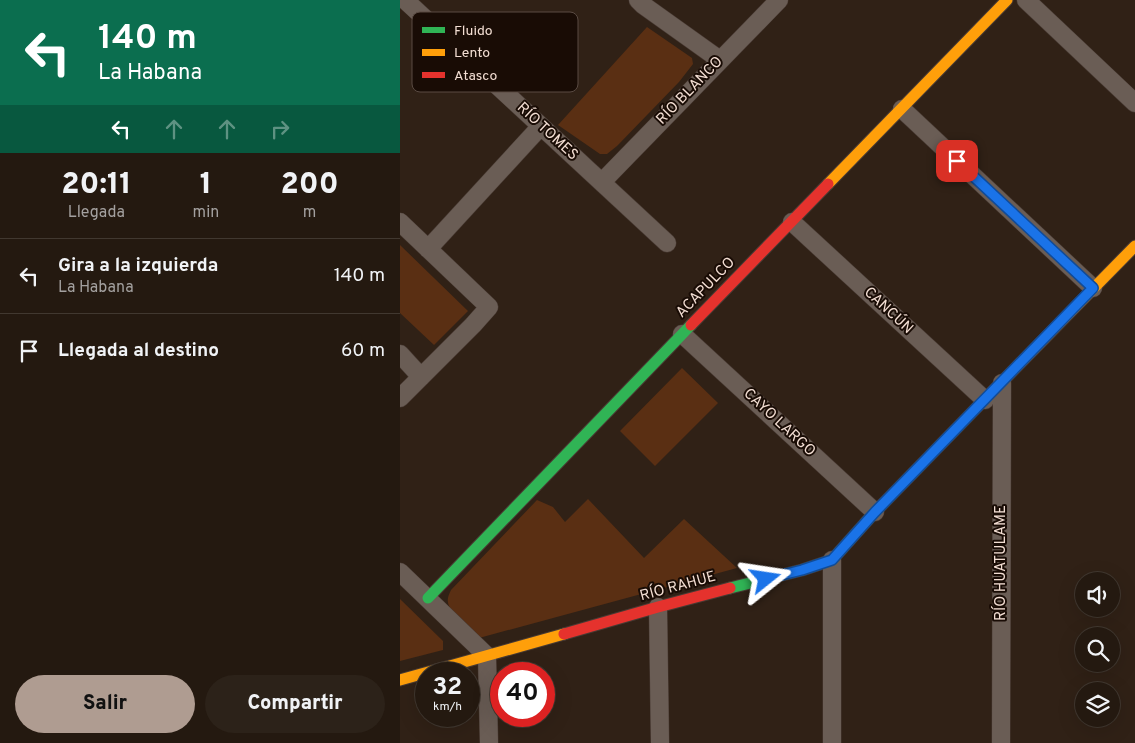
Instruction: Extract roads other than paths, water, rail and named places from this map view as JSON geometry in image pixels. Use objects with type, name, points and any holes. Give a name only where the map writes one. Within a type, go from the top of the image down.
[{"type":"street","name":"RÍO TOMES","points":[[405,0],[418,12]]},
{"type":"street","points":[[638,0],[720,60]]},
{"type":"street","name":"RÍO BLANCO","points":[[602,182],[779,0]]},
{"type":"street","name":"ACAPULCO","points":[[428,598],[1008,0]]},
{"type":"street","points":[[1026,0],[1135,103]]},
{"type":"street","name":"RÍO TOMES","points":[[504,92],[667,243]]},
{"type":"street","points":[[902,110],[1093,288]]},
{"type":"street","points":[[428,249],[541,126]]},
{"type":"street","points":[[400,222],[489,307],[400,398]]},
{"type":"street","name":"CANCÚN","points":[[792,222],[985,400]]},
{"type":"street","name":"RÍO RAHUE","points":[[400,680],[658,607],[802,570],[832,560],[875,512],[1135,246]]},
{"type":"street","name":"CAYO LARGO","points":[[682,334],[875,512]]},
{"type":"street","points":[[400,354],[421,377]]},
{"type":"street","name":"RÍO HUATULAME","points":[[1001,743],[1002,383]]},
{"type":"street","points":[[832,560],[832,743]]},
{"type":"street","points":[[400,572],[487,656],[489,743]]},
{"type":"street","points":[[658,607],[660,743]]}]
